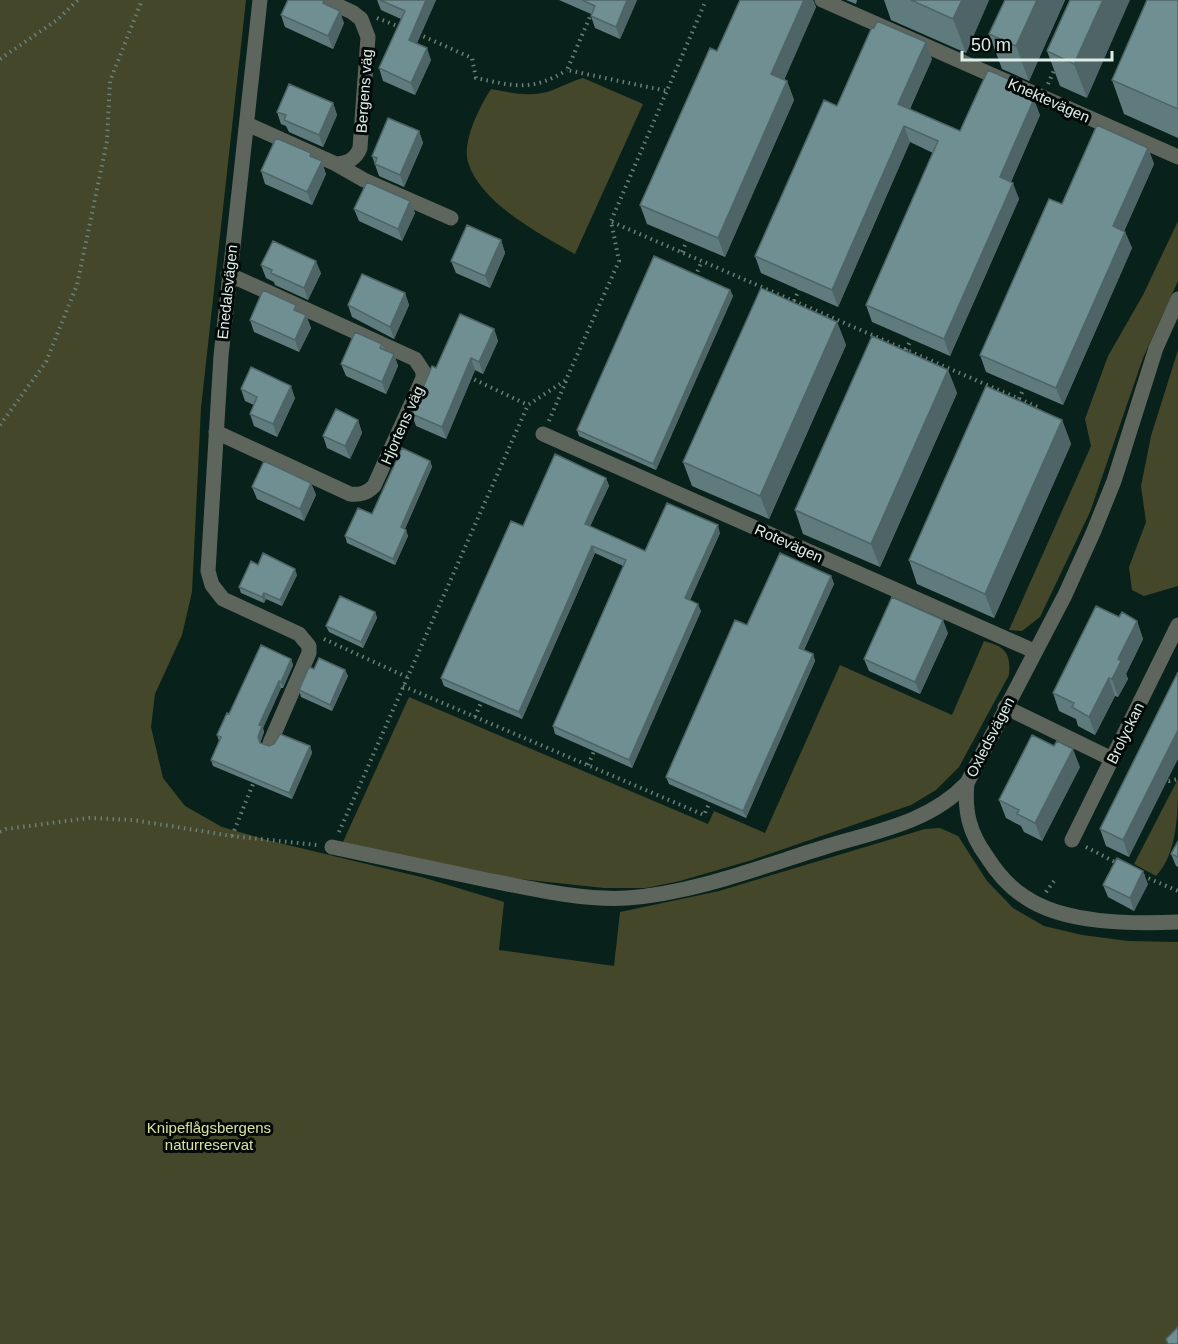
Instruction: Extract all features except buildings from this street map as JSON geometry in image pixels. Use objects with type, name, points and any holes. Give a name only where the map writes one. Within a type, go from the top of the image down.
[{"type":"street","name":"Enedalsvägen","points":[[260,0],[228,274],[208,571],[212,585],[230,603],[299,634],[305,639]]},
{"type":"street","points":[[325,0],[352,12],[361,19]]},
{"type":"street","name":"Knektevägen","points":[[822,0],[1178,157]]},
{"type":"street","name":"Bergens väg","points":[[336,164],[352,160],[360,148],[368,37],[361,19]]},
{"type":"street","points":[[247,124],[336,164],[364,180],[451,218]]},
{"type":"street","name":"Hjortens väg","points":[[216,432],[350,494],[359,495],[368,492],[374,486],[423,378],[423,371],[415,359],[228,274]]},
{"type":"street","name":"Oxledsvägen","points":[[332,847],[529,888],[600,898],[625,898],[690,888],[913,820],[945,804],[967,783],[1065,595],[1094,533],[1114,481],[1156,348],[1178,299]]},
{"type":"street","name":"Rotevägen","points":[[543,434],[1034,651]]},
{"type":"street","name":"Brolyckan","points":[[1072,840],[1178,625]]},
{"type":"street","points":[[270,743],[309,653],[309,646],[305,639]]},
{"type":"street","points":[[1005,707],[1112,759]]},
{"type":"street","points":[[967,783],[965,801],[967,818],[974,836],[1008,885],[1024,897],[1056,912],[1087,918],[1128,923],[1178,922]]},
{"type":"path","points":[[0,59],[57,20],[78,0]]},
{"type":"path","points":[[0,425],[45,362],[77,285],[107,141],[110,81],[142,0]]},
{"type":"path","points":[[543,434],[619,261],[611,221],[706,0]]},
{"type":"path","points":[[361,19],[380,18],[472,58],[476,78],[523,86],[551,80],[567,70],[593,10]]},
{"type":"path","points":[[1042,97],[1057,65]]},
{"type":"path","points":[[567,70],[667,92]]},
{"type":"path","points":[[611,221],[1040,408],[1035,419]]},
{"type":"path","points":[[682,252],[692,230]]},
{"type":"path","points":[[693,283],[702,261]]},
{"type":"path","points":[[794,301],[804,279]]},
{"type":"path","points":[[811,321],[816,311]]},
{"type":"path","points":[[906,350],[916,328]]},
{"type":"path","points":[[922,369],[927,358]]},
{"type":"path","points":[[468,377],[528,405]]},
{"type":"path","points":[[1019,399],[1029,377]]},
{"type":"path","points":[[0,832],[6,829],[89,818],[133,820],[232,836],[332,847],[528,405],[566,380]]},
{"type":"path","points":[[305,639],[324,639],[407,677]]},
{"type":"path","points":[[403,686],[704,815],[713,793]]},
{"type":"path","points":[[475,717],[484,695]]},
{"type":"path","points":[[588,765],[598,744]]},
{"type":"path","points":[[232,836],[257,774]]},
{"type":"path","points":[[1155,776],[1169,781],[1178,779]]},
{"type":"path","points":[[1072,840],[1124,866]]},
{"type":"path","points":[[1134,871],[1178,891]]},
{"type":"green space","name":"Knipeflågsbergens naturreservat","points":[[0,0],[246,0],[201,408],[192,592],[182,635],[155,694],[151,727],[163,778],[185,806],[222,827],[425,878],[504,902],[499,950],[614,966],[620,912],[719,891],[925,829],[940,828],[958,836],[987,881],[1013,908],[1044,926],[1082,935],[1128,941],[1178,942],[1178,1344],[0,1344]]},
{"type":"green space","points":[[583,78],[643,104],[575,254],[529,227],[498,204],[475,177],[467,154],[473,124],[491,89],[538,94]]},
{"type":"green space","points":[[1178,221],[1178,281],[1143,358],[1090,512],[1040,617],[1022,631],[1009,630],[1091,446],[1085,419],[1108,356],[1143,295]]},
{"type":"green space","points":[[1178,350],[1178,586],[1144,596],[1132,590],[1129,567],[1146,522],[1141,486],[1151,436]]},
{"type":"green space","points":[[984,641],[1002,648],[1008,656],[1009,675],[959,767],[936,790],[911,805],[752,860],[680,881],[646,888],[604,888],[510,878],[343,842],[409,697],[708,824],[714,811],[765,833],[840,665],[952,715]]},
{"type":"green space","points":[[1178,779],[1177,818],[1173,844],[1169,856],[1156,876],[1134,864]]}]
